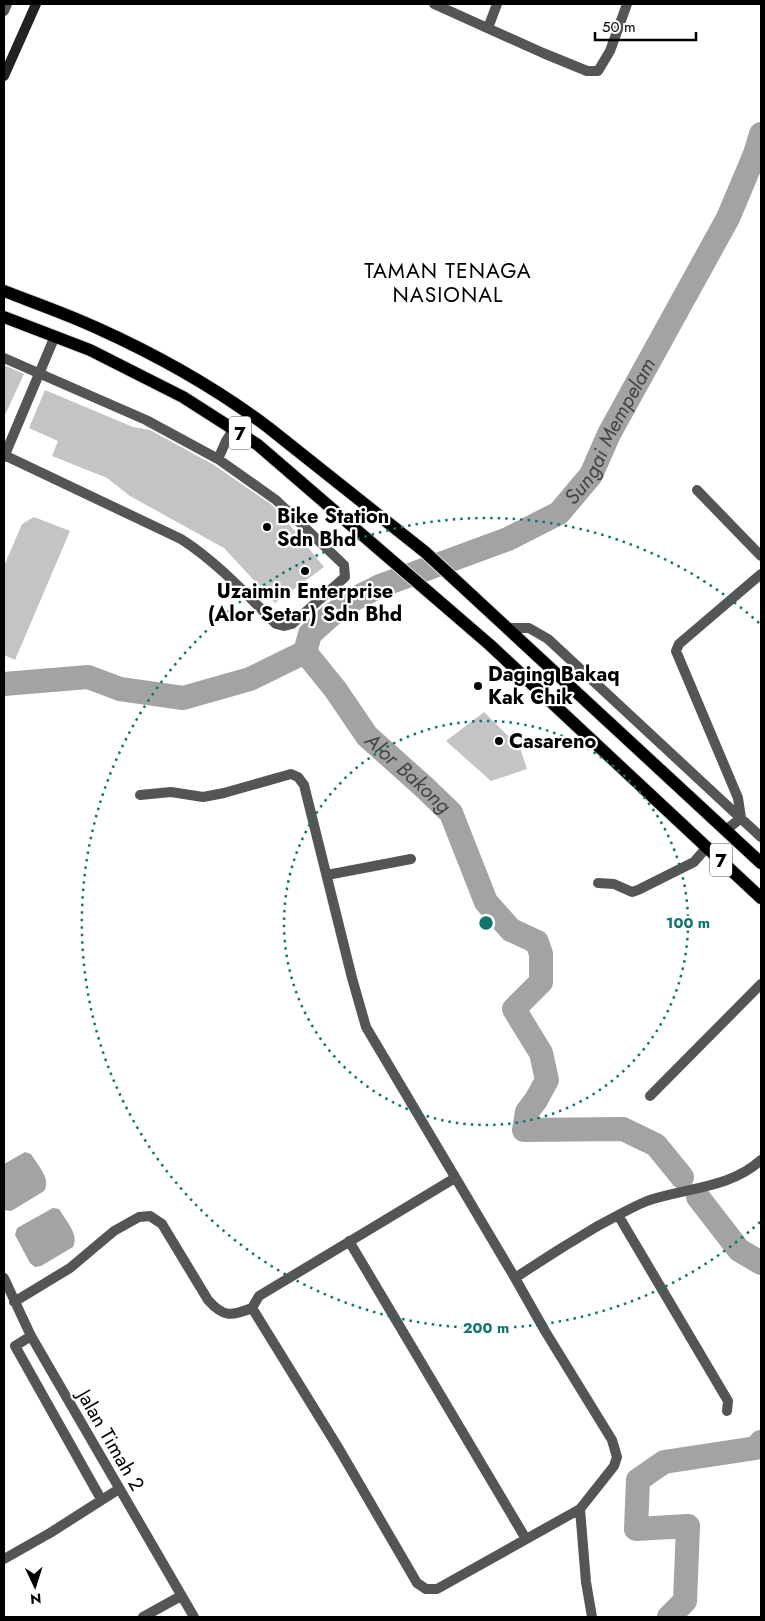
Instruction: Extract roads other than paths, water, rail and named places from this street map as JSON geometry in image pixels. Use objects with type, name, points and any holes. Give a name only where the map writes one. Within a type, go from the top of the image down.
[{"type":"main road","name":"7","points":[[4,292],[98,328],[194,377],[244,409],[425,552],[761,863]]},
{"type":"main road","name":"7","points":[[4,317],[90,350],[183,397],[258,444],[490,645],[761,898]]},
{"type":"street","points":[[4,11],[7,4]]},
{"type":"street","points":[[4,76],[36,4]]},
{"type":"street","points":[[434,4],[587,71],[598,70],[610,51],[628,4]]},
{"type":"street","points":[[488,28],[497,4]]},
{"type":"street","points":[[4,358],[39,374],[146,420],[218,459],[276,500],[344,565],[345,577],[292,624],[284,626],[276,624],[203,553],[181,539],[4,456],[39,374],[55,336]]},
{"type":"street","points":[[218,459],[234,428]]},
{"type":"street","points":[[697,490],[761,556]]},
{"type":"street","points":[[741,818],[738,798],[676,651],[679,644],[761,574]]},
{"type":"street","points":[[507,628],[529,628],[548,639],[761,837]]},
{"type":"street","points":[[140,795],[171,792],[203,797],[291,774],[298,777],[304,785],[366,1027],[616,1449],[617,1457],[614,1466],[580,1509],[437,1590],[426,1589],[418,1583],[339,1449],[252,1308]]},
{"type":"street","points":[[726,830],[741,818]]},
{"type":"street","points":[[598,883],[614,884],[632,892],[694,862],[707,847]]},
{"type":"street","points":[[326,875],[411,858]]},
{"type":"street","points":[[650,1096],[761,984]]},
{"type":"street","points":[[515,1278],[566,1245],[618,1215],[646,1202],[726,1181],[751,1170],[761,1160]]},
{"type":"street","points":[[14,1302],[70,1268],[114,1231],[139,1217],[150,1216],[162,1224],[208,1300],[222,1313],[230,1315],[252,1308],[259,1296],[455,1178]]},
{"type":"street","points":[[618,1215],[728,1401],[727,1412]]},
{"type":"street","points":[[349,1241],[526,1540]]},
{"type":"street","name":"Jalan Timah 2","points":[[4,1278],[31,1336],[194,1617]]},
{"type":"street","points":[[31,1336],[15,1346],[101,1499]]},
{"type":"street","points":[[4,1560],[50,1533],[119,1488]]},
{"type":"street","points":[[580,1509],[586,1582],[592,1617]]},
{"type":"street","points":[[143,1617],[181,1596]]},
{"type":"waterway","name":"Sungai Mempelam","points":[[305,652],[310,634],[330,616],[356,598],[380,586],[508,539],[559,513],[591,475],[609,434],[728,218],[755,154],[761,134]]},
{"type":"waterway","name":"Alor Bakong","points":[[305,652],[335,689],[367,736],[451,813],[486,902],[511,930],[537,942],[541,954],[541,982],[514,1009],[541,1053],[547,1080],[527,1112],[524,1130],[623,1129],[656,1145],[682,1177]]},
{"type":"waterway","points":[[4,684],[88,677],[120,689],[183,698],[250,679],[305,652]]},
{"type":"waterway","name":"Alor Bakong","points":[[698,1197],[739,1250],[761,1263]]},
{"type":"waterway","name":"Alor Bakong","points":[[669,1617],[685,1601],[688,1526],[636,1529],[638,1480],[664,1462],[756,1448],[761,1442]]},
{"type":"place","name":"Bike Station Sdn Bhd","points":[[267,527]]},
{"type":"place","name":"Uzaimin Enterprise (Alor Setar) Sdn Bhd","points":[[305,571]]},
{"type":"place","name":"Daging Bakaq Kak Chik","points":[[478,686]]},
{"type":"place","name":"Casareno","points":[[499,741]]},
{"type":"district","name":"TAMAN TENAGA NASIONAL","points":[[448,283]]}]
